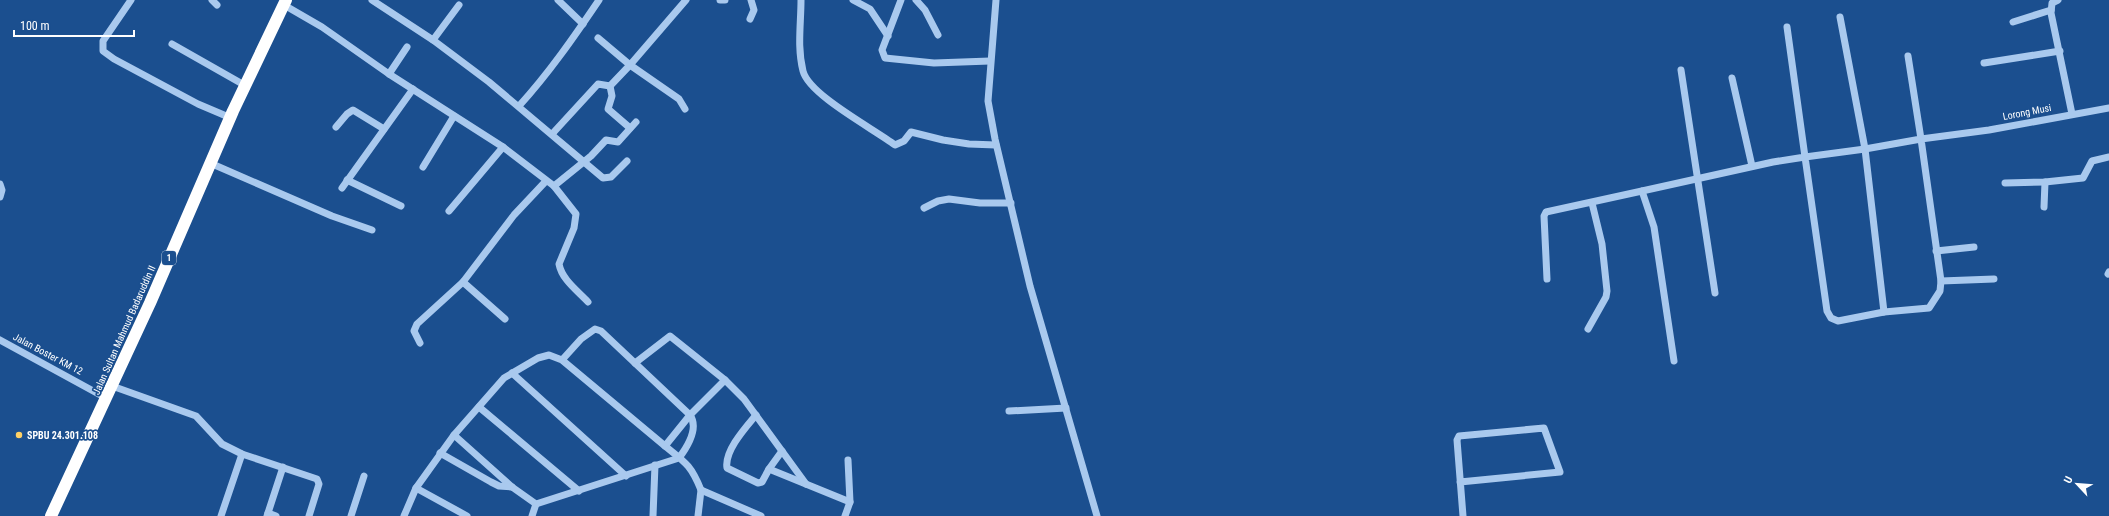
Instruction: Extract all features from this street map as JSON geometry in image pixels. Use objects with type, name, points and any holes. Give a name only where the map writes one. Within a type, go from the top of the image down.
[{"type":"highway","name":"Jalan Sultan Mahmud Badaruddin II","points":[[51,516],[150,304],[230,118],[285,3]]},
{"type":"street","points":[[131,0],[103,41],[103,50],[114,59],[198,104],[230,118]]},
{"type":"street","points":[[372,0],[433,40],[519,106],[604,178],[608,179],[627,161]]},
{"type":"street","points":[[558,0],[583,24]]},
{"type":"street","points":[[519,106],[539,85],[599,0]]},
{"type":"street","points":[[610,86],[686,0]]},
{"type":"street","points":[[720,0],[725,0]]},
{"type":"street","points":[[750,19],[754,10],[751,0]]},
{"type":"street","points":[[801,0],[799,45],[806,78],[812,87],[895,145],[904,141],[911,132],[943,140],[969,144],[996,145]]},
{"type":"street","points":[[853,0],[870,9],[888,36]]},
{"type":"street","points":[[901,0],[883,54],[890,59],[934,63],[990,61]]},
{"type":"street","points":[[916,0],[925,10],[938,35]]},
{"type":"street","points":[[996,0],[988,101],[996,145],[1030,286],[1097,516]]},
{"type":"street","points":[[2058,0],[2052,3],[2051,10],[2072,114]]},
{"type":"street","points":[[285,3],[389,74],[503,147],[554,186],[576,214],[574,228],[559,264],[560,268],[564,277],[588,302]]},
{"type":"street","points":[[433,40],[459,5]]},
{"type":"street","points":[[2013,22],[2051,10]]},
{"type":"street","points":[[1840,17],[1865,149],[1884,312]]},
{"type":"street","points":[[1787,27],[1827,311],[1831,318],[1838,321],[1884,312],[1929,308],[1940,291],[1941,282],[1908,56]]},
{"type":"street","points":[[598,38],[630,65],[671,92],[679,99],[685,109]]},
{"type":"street","points":[[172,44],[246,86]]},
{"type":"street","points":[[389,74],[407,47]]},
{"type":"street","points":[[1984,63],[2060,51]]},
{"type":"street","points":[[1682,70],[1715,293]]},
{"type":"street","points":[[1732,78],[1752,166]]},
{"type":"street","points":[[552,133],[598,84],[610,86]]},
{"type":"street","points":[[610,86],[612,96],[608,109],[630,128]]},
{"type":"street","points":[[342,188],[413,89]]},
{"type":"street","name":"Lorong Musi","points":[[1547,279],[1545,214],[1698,177],[1708,178],[1752,166],[1921,139],[1989,130],[2109,108]]},
{"type":"street","points":[[336,127],[347,114],[353,110],[384,129]]},
{"type":"street","points":[[423,167],[454,116]]},
{"type":"street","points":[[554,186],[606,140],[618,142],[636,122]]},
{"type":"street","points":[[449,211],[503,147]]},
{"type":"street","points":[[2005,182],[2045,182],[2083,178],[2092,161],[2109,157]]},
{"type":"street","points":[[210,163],[332,216],[372,230]]},
{"type":"street","points":[[347,180],[401,206]]},
{"type":"street","points":[[420,343],[414,331],[417,324],[463,282],[514,215],[546,181]]},
{"type":"street","points":[[2044,207],[2045,182]]},
{"type":"street","points":[[0,184],[2,190],[0,197]]},
{"type":"street","points":[[1642,191],[1654,226],[1674,361]]},
{"type":"street","points":[[924,208],[938,201],[949,199],[980,203],[1011,203]]},
{"type":"street","points":[[1588,329],[1606,297],[1607,291],[1602,244],[1592,203]]},
{"type":"street","points":[[1936,251],[1974,247]]},
{"type":"street","points":[[1941,282],[1994,280]]},
{"type":"street","points":[[463,282],[506,319]]},
{"type":"street","points":[[536,504],[679,458],[686,449],[694,428],[695,422],[690,415],[601,331],[595,329],[581,339],[562,360]]},
{"type":"street","points":[[635,363],[670,336],[725,380],[744,399],[806,484]]},
{"type":"street","name":"Jalan Boster KM 12","points":[[0,340],[106,398]]},
{"type":"street","points":[[404,516],[416,488],[440,452],[504,378],[549,355],[562,360],[679,458],[696,475],[701,490],[698,516]]},
{"type":"street","points":[[512,373],[626,476]]},
{"type":"street","points":[[665,446],[690,415],[725,380]]},
{"type":"street","points":[[112,386],[196,416],[205,424],[217,440],[242,454],[283,467],[319,481],[309,516]]},
{"type":"street","points":[[479,407],[579,491]]},
{"type":"street","points":[[1009,411],[1066,408]]},
{"type":"street","points":[[756,415],[738,436],[726,462],[727,468],[758,483],[762,482],[782,451]]},
{"type":"street","points":[[1460,482],[1560,472],[1544,428],[1467,434],[1459,436],[1457,440],[1460,482],[1464,516]]},
{"type":"street","points":[[454,435],[512,486],[536,504]]},
{"type":"street","points":[[440,452],[499,486],[512,486]]},
{"type":"street","points":[[220,516],[242,454]]},
{"type":"street","points":[[845,516],[850,502],[848,460]]},
{"type":"street","points":[[652,516],[655,465]]},
{"type":"street","points":[[276,516],[268,515],[283,467]]},
{"type":"street","points":[[769,469],[850,502]]},
{"type":"street","points":[[351,516],[364,476]]},
{"type":"street","points":[[416,488],[467,516]]},
{"type":"street","points":[[701,490],[761,516]]},
{"type":"street","points":[[532,516],[536,504]]},
{"type":"place","name":"SPBU 24.301.108","points":[[19,435]]}]
